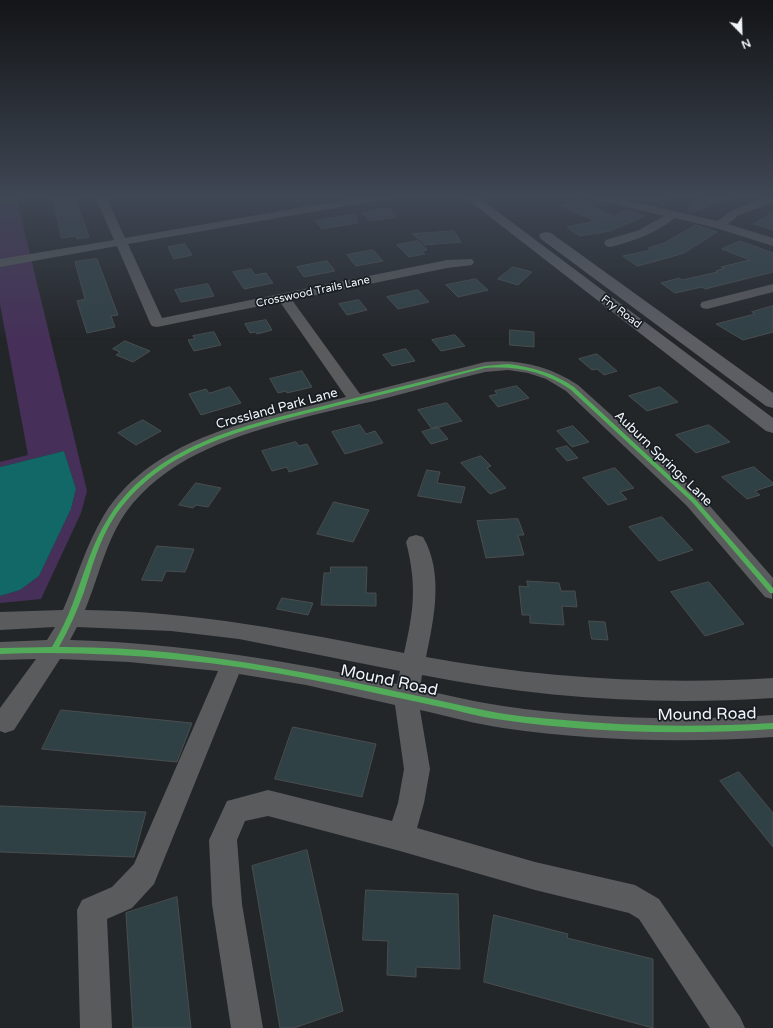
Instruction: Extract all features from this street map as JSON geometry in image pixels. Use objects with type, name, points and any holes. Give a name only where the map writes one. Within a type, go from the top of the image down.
[{"type":"main road","name":"Fry Road","points":[[532,244],[773,427]]},
{"type":"main road","name":"Fry Road","points":[[557,244],[773,402]]},
{"type":"main road","points":[[620,311],[641,306]]},
{"type":"street","points":[[0,263],[110,244]]},
{"type":"street","name":"Crosswood Trails Lane","points":[[122,244],[157,324],[447,264],[468,262]]},
{"type":"street","points":[[707,305],[773,288]]},
{"type":"street","points":[[284,298],[356,400]]},
{"type":"street","name":"Crossland Park Lane","points":[[0,719],[5,722],[54,649],[71,617],[99,542],[111,519],[132,491],[158,469],[186,451],[211,439],[248,427],[484,367],[501,365],[544,372]]},
{"type":"street","name":"Auburn Springs Lane","points":[[544,372],[559,378],[572,388],[694,501],[772,591]]},
{"type":"street","points":[[400,837],[411,804],[417,769],[406,698],[422,624],[425,596],[423,568],[416,542]]},
{"type":"street","name":"Mound Road","points":[[0,621],[71,617],[164,622],[219,628],[272,636],[414,665],[514,681],[595,688],[685,691],[773,688]]},
{"type":"street","name":"Mound Road","points":[[0,651],[54,649],[145,653],[258,667],[509,718],[588,726],[668,730],[741,729],[773,726]]},
{"type":"street","points":[[96,1028],[92,910],[122,898],[144,874],[232,664]]},
{"type":"street","points":[[247,1028],[227,904],[223,840],[236,810],[268,803],[400,837],[535,876],[635,900],[649,909],[729,1028]]},
{"type":"shaded area","points":[[0,244],[28,244],[87,491],[81,513],[41,599],[0,603],[0,596],[20,590],[39,576],[71,509],[76,489],[64,451],[0,467],[0,462],[28,455],[0,304]]},
{"type":"water","points":[[64,451],[76,489],[71,509],[39,576],[20,590],[0,596],[0,467]]},
{"type":"building","points":[[185,244],[192,255],[174,259],[168,247]]},
{"type":"building","points":[[421,244],[427,250],[422,251],[425,254],[409,257],[397,245]]},
{"type":"building","points":[[661,244],[698,244],[684,253],[637,266],[623,256],[651,250],[648,248]]},
{"type":"building","points":[[733,244],[748,244],[773,253],[773,272],[705,289],[702,287],[675,293],[661,283],[679,278],[682,280],[718,272],[716,271],[725,268],[721,267],[750,260],[722,249]]},
{"type":"building","points":[[373,250],[383,261],[356,266],[347,255]]},
{"type":"building","points":[[97,259],[118,315],[111,316],[115,327],[87,333],[77,301],[85,299],[75,262]]},
{"type":"building","points":[[327,261],[335,271],[304,277],[297,267]]},
{"type":"building","points":[[513,267],[532,272],[518,285],[498,279]]},
{"type":"building","points":[[251,269],[255,275],[266,273],[273,283],[244,289],[233,272]]},
{"type":"building","points":[[476,279],[488,290],[458,297],[446,285]]},
{"type":"building","points":[[208,284],[214,296],[181,302],[175,290]]},
{"type":"building","points":[[418,290],[429,302],[398,309],[387,297]]},
{"type":"building","points":[[359,300],[367,310],[347,315],[339,304]]},
{"type":"building","points":[[773,306],[773,332],[743,340],[716,324],[755,314],[752,312]]},
{"type":"building","points":[[266,320],[272,330],[257,334],[256,332],[250,333],[245,324]]},
{"type":"building","points":[[510,330],[534,332],[534,347],[510,345]]},
{"type":"building","points":[[214,332],[221,345],[194,351],[188,340],[195,339],[193,336]]},
{"type":"building","points":[[455,335],[465,346],[441,351],[432,340]]},
{"type":"building","points":[[125,341],[150,351],[133,362],[116,355],[120,352],[113,349]]},
{"type":"building","points":[[406,349],[415,361],[392,366],[383,355]]},
{"type":"building","points":[[597,354],[617,371],[604,375],[597,369],[592,370],[579,359]]},
{"type":"building","points":[[302,371],[312,387],[287,393],[286,391],[278,393],[270,379]]},
{"type":"building","points":[[517,386],[529,398],[498,407],[489,396],[497,394],[495,391]]},
{"type":"building","points":[[230,387],[241,403],[201,415],[189,394],[206,389],[209,393]]},
{"type":"building","points":[[660,387],[678,402],[647,411],[629,396]]},
{"type":"building","points":[[447,403],[462,421],[432,429],[418,410]]},
{"type":"building","points":[[143,420],[161,431],[136,445],[118,433]]},
{"type":"building","points":[[360,425],[366,434],[375,431],[383,443],[345,454],[332,432]]},
{"type":"building","points":[[709,425],[730,442],[696,453],[676,435]]},
{"type":"building","points":[[573,426],[589,442],[572,447],[557,431]]},
{"type":"building","points":[[438,427],[448,439],[431,444],[422,432]]},
{"type":"building","points":[[296,442],[299,446],[307,444],[318,464],[289,472],[287,467],[272,471],[262,451]]},
{"type":"building","points":[[567,446],[578,458],[567,461],[556,449]]},
{"type":"building","points":[[481,456],[491,466],[487,468],[506,488],[490,494],[461,463]]},
{"type":"building","points":[[754,467],[773,483],[773,485],[755,491],[760,495],[747,499],[722,477]]},
{"type":"building","points":[[615,468],[634,488],[620,492],[627,499],[608,505],[583,478]]},
{"type":"building","points":[[427,470],[440,472],[437,483],[465,487],[461,503],[418,496]]},
{"type":"building","points":[[196,483],[221,488],[208,507],[196,505],[193,508],[179,505]]},
{"type":"building","points":[[334,502],[369,510],[353,542],[317,534]]},
{"type":"building","points":[[662,517],[693,550],[659,561],[629,527]]},
{"type":"building","points":[[518,519],[524,535],[518,535],[524,555],[486,558],[477,521]]},
{"type":"building","points":[[157,546],[194,549],[185,572],[166,571],[162,581],[142,580]]},
{"type":"building","points":[[331,567],[367,567],[366,593],[376,593],[376,606],[321,605],[324,573],[330,573]]},
{"type":"building","points":[[527,581],[559,583],[561,591],[575,591],[577,607],[562,606],[564,625],[530,623],[530,615],[522,615],[519,586],[528,587]]},
{"type":"building","points":[[709,582],[744,624],[705,636],[671,592]]},
{"type":"building","points":[[282,598],[313,603],[308,615],[277,609]]},
{"type":"building","points":[[589,621],[605,622],[608,640],[592,639]]},
{"type":"building","points":[[61,710],[192,723],[177,762],[42,749]]},
{"type":"building","points":[[293,727],[376,744],[362,797],[275,779]]},
{"type":"building","points":[[739,772],[773,813],[773,847],[720,781]]},
{"type":"building","points":[[0,806],[146,812],[134,857],[0,852]]},
{"type":"building","points":[[307,850],[343,1011],[294,1028],[280,1028],[252,866]]},
{"type":"building","points":[[366,890],[458,894],[460,969],[416,967],[416,977],[387,975],[388,941],[363,940]]},
{"type":"building","points":[[177,897],[191,1028],[133,1028],[126,913]]},
{"type":"building","points":[[494,915],[568,934],[567,938],[653,959],[653,1028],[484,982]]},
{"type":"cycle path","points":[[54,649],[71,617],[94,554],[104,530],[111,518],[138,486],[171,460],[189,450],[248,427],[485,367],[497,366],[519,367],[541,372],[562,381],[572,388],[694,501],[772,591]]},
{"type":"cycle path","points":[[0,651],[97,650],[226,662],[306,675],[496,716],[544,722],[642,729],[708,729],[773,726]]}]
